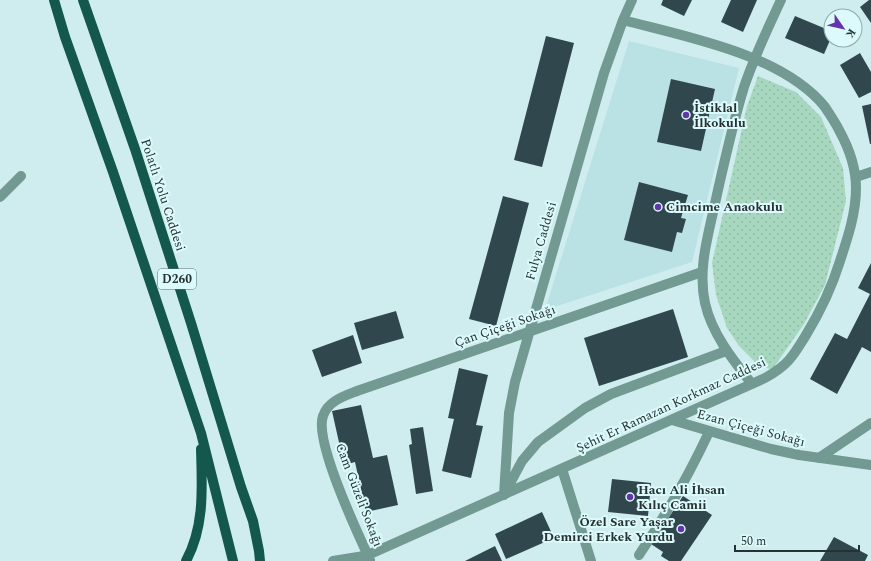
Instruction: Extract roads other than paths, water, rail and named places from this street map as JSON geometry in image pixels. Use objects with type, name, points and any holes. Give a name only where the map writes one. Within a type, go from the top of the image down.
[{"type":"main road","name":"D260","points":[[54,0],[65,37],[113,172],[201,433],[202,499],[200,521],[196,540],[186,561]]},
{"type":"main road","name":"Polatlı Yolu Caddesi","points":[[83,0],[134,148],[191,323],[241,487],[253,521],[260,561]]},
{"type":"main road","points":[[201,433],[233,561]]},
{"type":"street","name":"Fulya Caddesi","points":[[504,495],[509,413],[515,382],[604,73],[623,20],[632,0]]},
{"type":"street","points":[[752,384],[726,351],[712,324],[705,305],[702,290],[702,272],[718,187],[744,86],[754,58],[781,0]]},
{"type":"street","name":"Şehit Er Ramazan Korkmaz Caddesi","points":[[358,561],[369,558],[504,495],[765,378],[789,360],[814,321],[826,298],[838,270],[848,237],[856,198],[856,177],[844,138],[824,106],[794,80],[754,58],[728,49],[623,20]]},
{"type":"street","points":[[856,177],[871,172]]},
{"type":"street","points":[[0,197],[21,176]]},
{"type":"street","name":"Çan Çiçeği Sokağı","points":[[323,415],[332,403],[342,397],[702,272]]},
{"type":"street","points":[[504,495],[522,461],[538,442],[585,408],[611,394],[726,351]]},
{"type":"street","name":"Cam Güzeli Sokağı","points":[[323,415],[321,428],[334,476],[369,558]]},
{"type":"street","name":"Ezan Çiçeği Sokağı","points":[[672,420],[771,449],[819,458],[871,465]]},
{"type":"street","points":[[819,458],[871,422]]},
{"type":"street","points":[[639,555],[674,501],[709,432]]},
{"type":"street","points":[[562,469],[591,561]]},
{"type":"street","name":"Şehit Er Ramazan Korkmaz Caddesi","points":[[333,561],[369,558]]},
{"type":"place","name":"İstiklal İlkokulu","points":[[686,115]]},
{"type":"place","name":"Cimcime Anaokulu","points":[[658,207]]},
{"type":"place","name":"Hacı Ali İhsan Kılıç Camii","points":[[630,497]]},
{"type":"place","name":"Özel Sare Yaşar Demirci Erkek Yurdu","points":[[681,529]]}]
